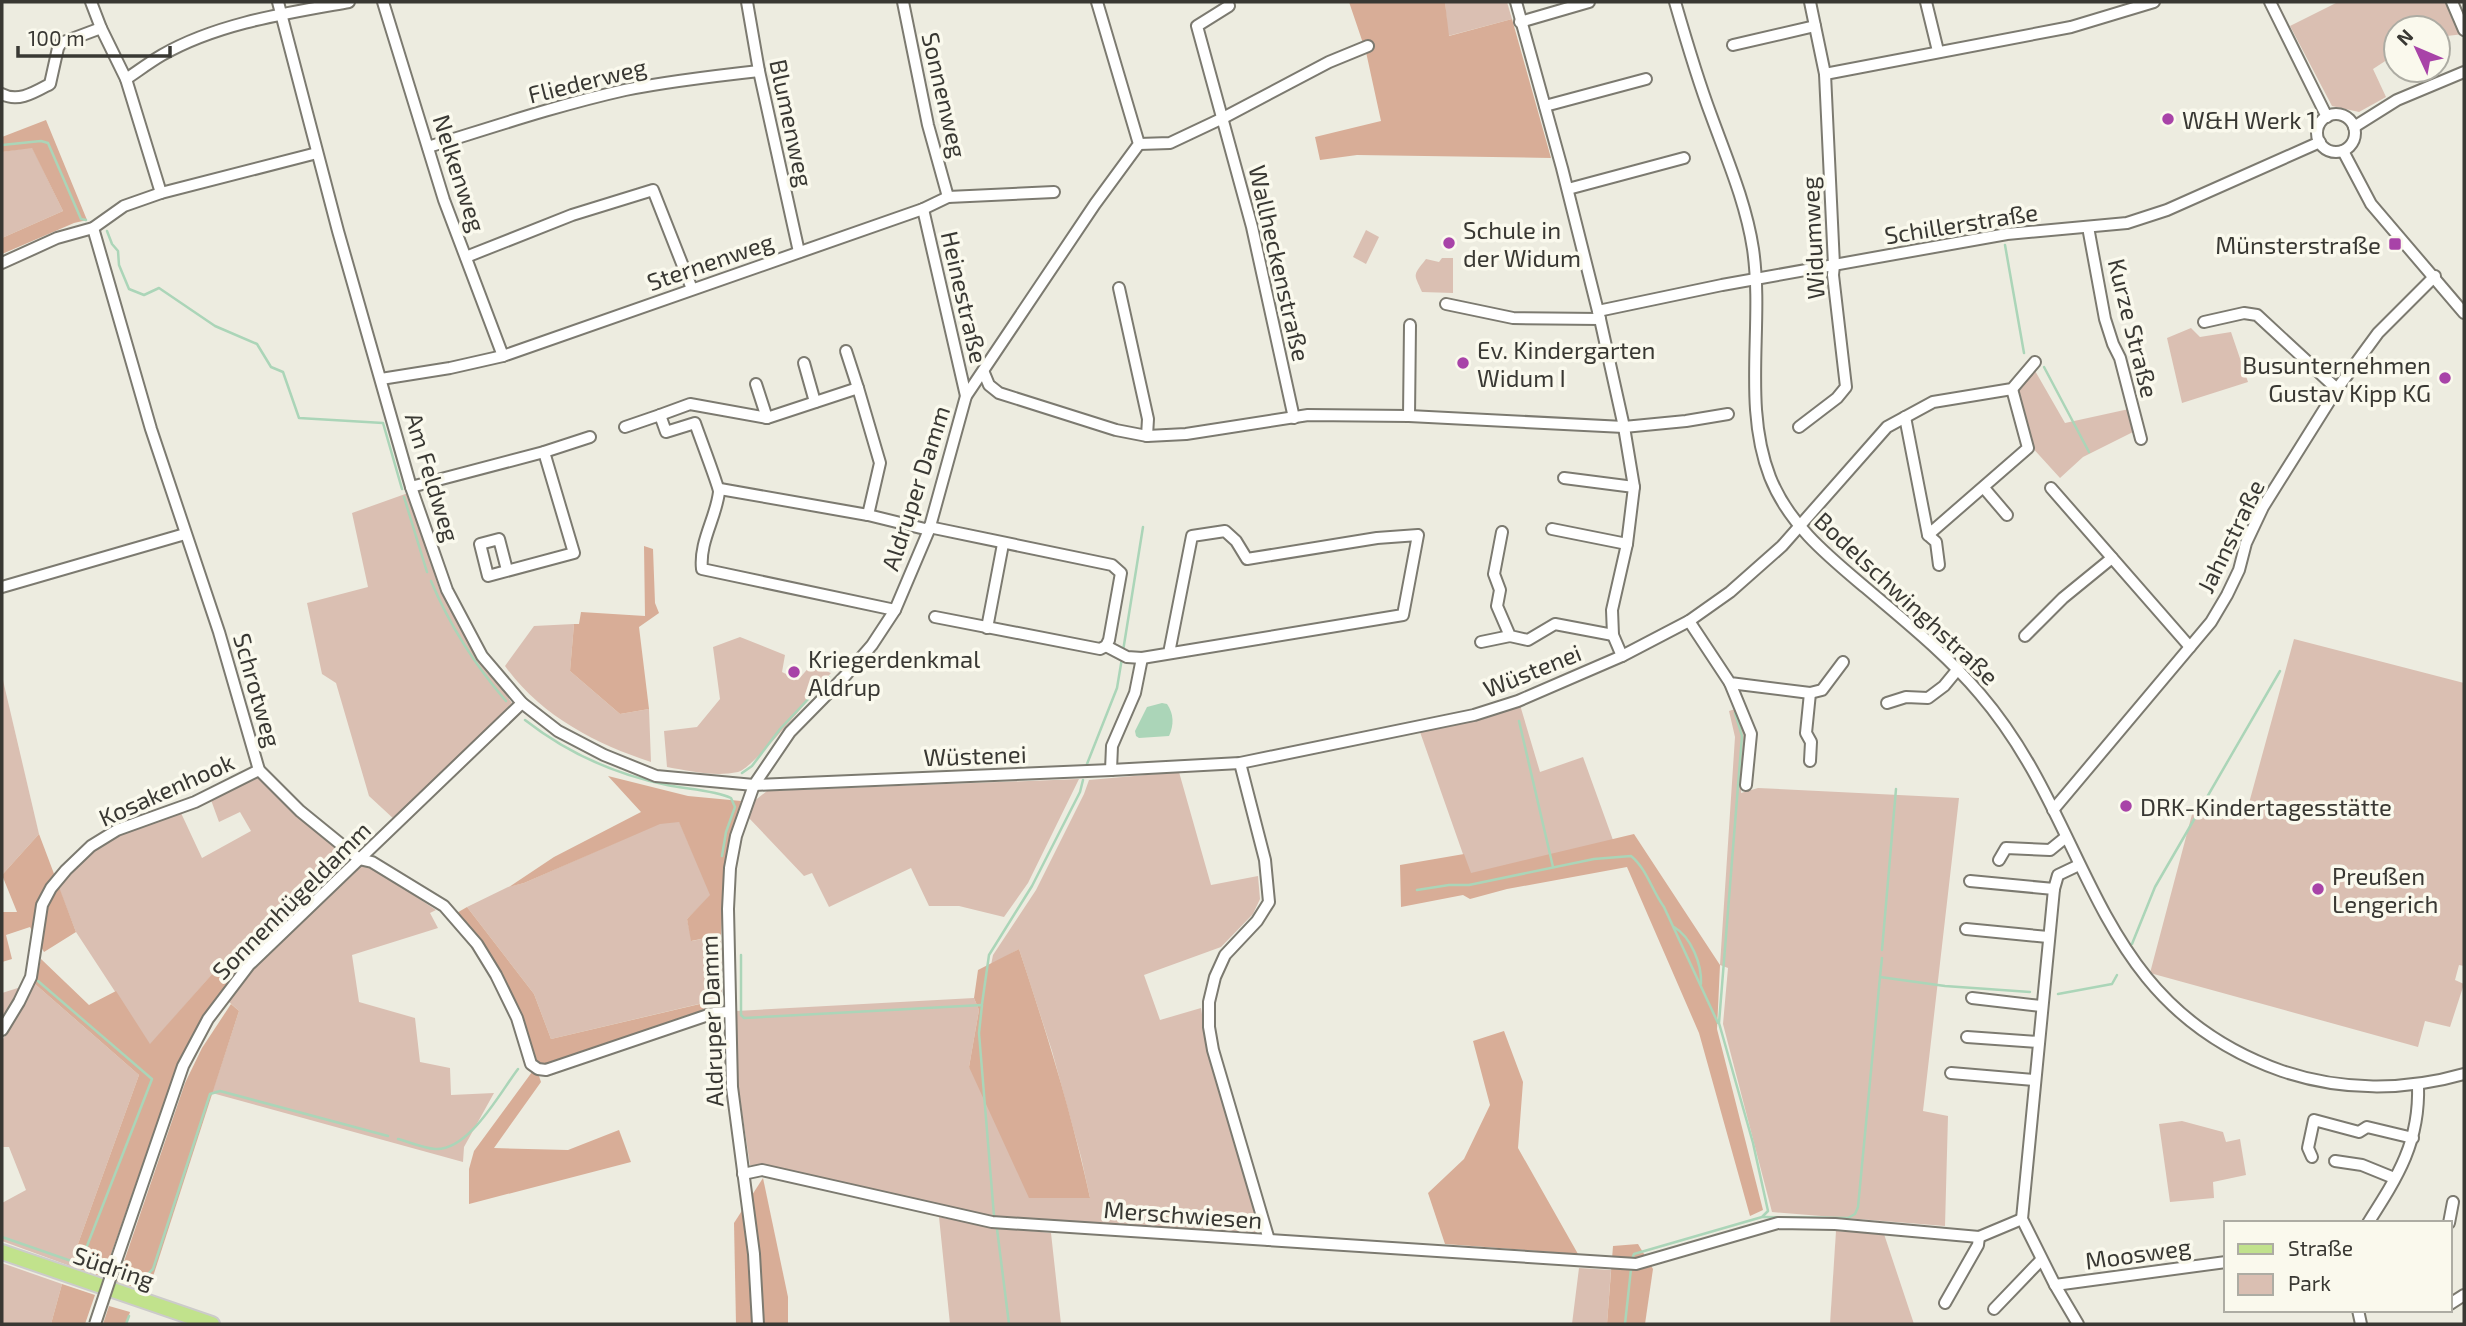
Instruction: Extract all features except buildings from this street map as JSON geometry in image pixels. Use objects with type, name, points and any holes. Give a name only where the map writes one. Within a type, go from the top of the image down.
[{"type":"main road","name":"Südring","points":[[2,1252],[212,1324]]},
{"type":"street","points":[[92,2],[101,28],[126,79],[161,193]]},
{"type":"street","name":"Am Feldweg","points":[[278,2],[317,153],[411,487],[446,590],[482,656],[522,703],[558,731],[604,755],[656,776],[754,785]]},
{"type":"street","points":[[126,79],[164,54],[208,35],[281,14],[349,2]]},
{"type":"street","name":"Nelkenweg","points":[[383,2],[428,146],[503,356]]},
{"type":"street","name":"Blumenweg","points":[[747,2],[758,71],[799,252]]},
{"type":"street","name":"Sonnenweg","points":[[903,2],[928,125],[948,197]]},
{"type":"street","points":[[1097,2],[1139,144],[1170,143],[1329,62],[1368,46]]},
{"type":"street","points":[[1516,2],[1568,189],[1599,315],[1624,427],[1634,487],[1627,544],[1612,610],[1613,635],[1622,656]]},
{"type":"street","points":[[1520,22],[1589,2]]},
{"type":"street","name":"Bodelschwinghstraße","points":[[1675,2],[1698,80],[1744,207],[1755,279],[1755,408],[1770,477],[1786,509],[1826,555],[1932,643],[1997,714],[2053,810],[2118,940],[2143,976],[2184,1017],[2219,1042],[2261,1063],[2309,1079],[2358,1086],[2418,1085],[2464,1074]]},
{"type":"street","name":"Widumweg","points":[[1799,427],[1837,398],[1846,387],[1833,275],[1835,265],[1825,74],[1810,2]]},
{"type":"street","points":[[1926,2],[1938,51]]},
{"type":"street","points":[[1825,74],[2071,27],[2154,2]]},
{"type":"street","points":[[2270,2],[2327,117]]},
{"type":"street","points":[[2452,2],[2464,30]]},
{"type":"street","name":"Wallheckenstraße","points":[[1229,6],[1197,26],[1252,227],[1294,418]]},
{"type":"street","points":[[1733,46],[1815,26]]},
{"type":"street","points":[[2,94],[10,98],[27,96],[50,84],[61,43],[101,28]]},
{"type":"street","name":"Fliederweg","points":[[428,146],[544,111],[626,90],[691,78],[758,71]]},
{"type":"street","points":[[2354,127],[2397,100],[2464,72]]},
{"type":"street","points":[[1545,106],[1646,79]]},
{"type":"street","points":[[2333,114],[2343,115],[2354,127],[2353,142],[2343,151],[2329,150],[2320,142],[2318,128],[2333,114]]},
{"type":"street","name":"Schillerstraße","points":[[1446,304],[1513,318],[1599,315],[1755,279],[2007,234],[2127,223],[2167,210],[2320,142]]},
{"type":"street","name":"Aldruper Damm","points":[[758,1324],[754,1254],[732,1087],[728,1012],[730,868],[736,836],[754,785],[790,732],[872,645],[895,610],[929,529],[966,396],[984,373],[1095,204],[1139,144]]},
{"type":"street","points":[[2343,151],[2371,204],[2435,275],[2464,313]]},
{"type":"street","points":[[2,263],[57,238],[93,228],[124,206],[161,193],[317,153]]},
{"type":"street","points":[[1568,189],[1684,158]]},
{"type":"street","points":[[466,257],[572,215],[653,190],[692,289]]},
{"type":"street","name":"Sternenweg","points":[[381,379],[503,356],[923,209],[948,197],[1054,192]]},
{"type":"street","name":"Heinestraße","points":[[923,209],[966,396]]},
{"type":"street","name":"Kurze Straße","points":[[2088,227],[2105,318],[2120,358],[2141,439]]},
{"type":"street","name":"Schrotweg","points":[[93,228],[152,429],[219,632],[259,770],[300,811],[359,859],[372,862],[444,906],[478,944],[496,975],[517,1018],[531,1064],[538,1069],[546,1070],[713,1013],[728,1012]]},
{"type":"street","name":"Jahnstraße","points":[[2053,810],[2211,622],[2239,570],[2246,543],[2263,507],[2337,389],[2378,333],[2435,275]]},
{"type":"street","points":[[1119,288],[1148,419],[1147,436]]},
{"type":"street","points":[[2204,322],[2244,313],[2257,315],[2337,389]]},
{"type":"street","points":[[1409,416],[1410,325]]},
{"type":"street","points":[[846,351],[880,463],[868,515]]},
{"type":"street","points":[[1928,535],[2028,448],[2012,389],[2035,362]]},
{"type":"street","points":[[804,363],[815,402]]},
{"type":"street","points":[[984,373],[989,385],[999,393],[1116,430],[1147,436],[1186,434],[1308,415],[1409,416],[1624,427],[1728,414]]},
{"type":"street","points":[[756,384],[767,418]]},
{"type":"street","points":[[625,426],[690,404],[767,418],[858,388]]},
{"type":"street","name":"Wüstenei","points":[[754,785],[1111,771],[1240,763],[1474,715],[1518,701],[1622,656],[1689,621],[1757,569],[1800,527],[1887,427],[1933,402],[2012,389]]},
{"type":"street","points":[[690,404],[704,452],[720,489],[701,557],[702,569],[895,610]]},
{"type":"street","points":[[660,415],[666,432],[695,424]]},
{"type":"street","points":[[1905,418],[1928,535],[1936,542],[1939,565]]},
{"type":"street","points":[[411,487],[590,437]]},
{"type":"street","points":[[507,570],[574,553],[544,452]]},
{"type":"street","points":[[1564,478],[1634,487]]},
{"type":"street","points":[[1984,488],[2007,515]]},
{"type":"street","points":[[2051,488],[2190,648]]},
{"type":"street","points":[[720,489],[868,515],[1112,565],[1119,570],[1119,586],[1106,646]]},
{"type":"street","points":[[1552,529],[1627,544]]},
{"type":"street","points":[[1106,646],[1122,655],[1142,657],[1169,653],[1403,615],[1418,534],[1247,559],[1236,541],[1225,531],[1192,536],[1169,653]]},
{"type":"street","points":[[1502,532],[1494,574],[1500,590],[1497,606],[1510,636]]},
{"type":"street","points":[[2,587],[186,534]]},
{"type":"street","points":[[987,628],[1003,544]]},
{"type":"street","points":[[2025,636],[2063,598],[2112,558]]},
{"type":"street","points":[[936,617],[1100,649],[1106,646]]},
{"type":"street","points":[[1689,621],[1730,683],[1751,734],[1746,785]]},
{"type":"street","points":[[1481,642],[1510,636],[1528,640],[1555,624],[1613,635]]},
{"type":"street","points":[[1111,771],[1112,746],[1135,693],[1142,657]]},
{"type":"street","points":[[1730,683],[1810,693],[1822,690],[1843,662]]},
{"type":"street","points":[[1887,703],[1906,697],[1928,698],[1944,686],[1958,669]]},
{"type":"street","points":[[1810,693],[1806,733],[1811,742],[1810,761]]},
{"type":"street","name":"Sonnenhügeldamm","points":[[95,1324],[183,1066],[208,1019],[249,965],[522,703]]},
{"type":"street","points":[[1240,763],[1265,860],[1269,902],[1257,921],[1226,955],[1215,977],[1209,1002],[1209,1027],[1213,1050],[1269,1240]]},
{"type":"street","name":"Kosakenhook","points":[[2,1030],[31,977],[43,905],[51,888],[65,870],[91,846],[117,830],[195,802],[259,770]]},
{"type":"street","points":[[1999,860],[2006,848],[2050,850],[2066,837]]},
{"type":"street","points":[[2078,1324],[2041,1260],[2022,1219],[2054,889],[2059,875],[2080,865]]},
{"type":"street","points":[[1970,881],[2054,889]]},
{"type":"street","points":[[1966,929],[2048,937]]},
{"type":"street","points":[[1972,998],[2041,1006]]},
{"type":"street","points":[[1967,1037],[2039,1042]]},
{"type":"street","points":[[1951,1073],[2034,1080]]},
{"type":"street","points":[[2369,1221],[2407,1157],[2418,1116],[2418,1085]]},
{"type":"street","points":[[2312,1157],[2308,1148],[2314,1120],[2359,1132],[2367,1126],[2413,1138]]},
{"type":"street","points":[[2335,1161],[2362,1165],[2393,1178]]},
{"type":"street","name":"Merschwiesen","points":[[743,1174],[762,1170],[992,1222],[1631,1264],[1778,1223],[1835,1224],[1979,1237]]},
{"type":"street","points":[[2449,1221],[2453,1202]]},
{"type":"street","points":[[1945,1303],[1978,1245],[1979,1237],[2022,1219]]},
{"type":"street","points":[[1994,1309],[2041,1260]]},
{"type":"street","name":"Moosweg","points":[[2055,1285],[2224,1262]]},
{"type":"green space","points":[[1445,2],[1507,2],[1512,19],[1448,36]]},
{"type":"green space","points":[[2338,2],[2451,2],[2464,34],[2452,35],[2452,14],[2382,14],[2382,63],[2373,69],[2386,97],[2359,112],[2332,106],[2290,26]]},
{"type":"green space","points":[[32,147],[63,211],[2,238],[2,152]]},
{"type":"green space","points":[[1366,230],[1379,237],[1366,264],[1353,257]]},
{"type":"green space","points":[[1442,258],[1453,258],[1453,293],[1422,292],[1416,278],[1418,269],[1426,259],[1439,262]]},
{"type":"green space","points":[[2191,328],[2200,337],[2231,332],[2248,382],[2182,403],[2167,338]]},
{"type":"green space","points":[[2034,369],[2065,423],[2129,409],[2135,431],[2083,457],[2060,478],[2030,445],[2015,390]]},
{"type":"green space","points":[[408,493],[440,591],[477,656],[512,703],[395,820],[369,796],[336,683],[322,674],[307,603],[368,587],[352,513]]},
{"type":"green space","points":[[574,624],[570,671],[620,714],[649,709],[651,762],[609,746],[570,726],[535,699],[505,666],[534,626]]},
{"type":"green space","points":[[740,637],[785,655],[782,672],[798,680],[811,665],[831,673],[771,743],[738,772],[711,774],[667,767],[664,731],[697,727],[720,699],[713,647]]},
{"type":"green space","name":"Preußen Lengerich","points":[[2294,639],[2464,683],[2464,966],[2459,965],[2455,980],[2464,984],[2450,1027],[2425,1021],[2418,1047],[2150,973],[2195,803],[2246,814]]},
{"type":"green space","points":[[2,676],[39,834],[2,875]]},
{"type":"green space","points":[[1520,705],[1540,772],[1583,757],[1613,840],[1470,874],[1420,732]]},
{"type":"green space","points":[[1735,709],[1746,735],[1741,793],[1758,788],[1959,798],[1923,1111],[1948,1116],[1945,1226],[1772,1212],[1723,1024],[1728,968],[1720,965],[1735,737],[1729,711]]},
{"type":"green space","points":[[1179,772],[1211,885],[1258,876],[1260,899],[1253,914],[1221,947],[1144,975],[1160,1020],[1201,1008],[1207,1046],[1263,1236],[987,1216],[750,1165],[738,1086],[736,1011],[974,998],[979,1010],[969,1067],[1090,1198],[1052,1051],[1019,949],[991,965],[993,955],[1036,890],[1089,780]]},
{"type":"green space","points":[[258,778],[297,816],[351,860],[249,959],[236,947],[150,1045],[76,932],[58,886],[94,850],[122,833],[181,813],[202,858],[251,831],[240,812],[219,822],[211,800]]},
{"type":"green space","points":[[1079,779],[1028,883],[1004,917],[959,906],[929,906],[911,868],[829,907],[812,873],[804,876],[748,817],[753,802],[767,791]]},
{"type":"green space","points":[[679,821],[711,895],[687,919],[692,941],[721,935],[722,995],[703,1010],[703,1003],[551,1039],[534,994],[467,907],[660,823]]},
{"type":"green space","points":[[361,866],[373,868],[436,910],[430,913],[438,928],[352,955],[359,1002],[415,1018],[420,1062],[450,1068],[451,1095],[494,1093],[464,1147],[463,1162],[212,1093],[239,1011],[228,1001],[256,966]]},
{"type":"green space","points":[[35,984],[139,1075],[70,1266],[2,1241],[2,1203],[26,1190],[9,1147],[2,1147],[2,1041]]},
{"type":"green space","points":[[21,987],[2,1018],[2,993]]},
{"type":"green space","points":[[2182,1121],[2223,1132],[2226,1142],[2240,1139],[2246,1175],[2213,1182],[2214,1198],[2170,1202],[2159,1124]]},
{"type":"green space","points":[[939,1217],[986,1226],[1051,1233],[1061,1324],[950,1324]]},
{"type":"green space","points":[[1836,1231],[1884,1234],[1914,1324],[1830,1324]]},
{"type":"green space","points":[[2,1263],[62,1284],[51,1324],[2,1324]]},
{"type":"green space","points":[[1579,1268],[1611,1270],[1607,1324],[1572,1324]]},
{"type":"shaded area","points":[[1349,2],[1445,2],[1449,36],[1512,19],[1551,158],[1357,155],[1320,160],[1315,137],[1381,121],[1366,52]]},
{"type":"shaded area","points":[[46,120],[87,220],[2,254],[2,238],[63,211],[32,148],[2,152],[2,137]]},
{"type":"shaded area","points":[[644,546],[653,549],[655,603],[659,613],[639,627],[649,709],[620,714],[570,671],[574,624],[579,624],[581,612],[645,616]]},
{"type":"shaded area","points":[[1167,704],[1172,716],[1169,736],[1136,736],[1135,731],[1147,707]]},
{"type":"shaded area","points":[[608,776],[688,796],[741,801],[725,867],[721,935],[691,941],[687,919],[710,895],[679,822],[660,824],[509,887],[554,857],[641,812]]},
{"type":"shaded area","points":[[39,834],[76,932],[44,952],[30,927],[6,935],[12,959],[2,962],[2,912],[17,912],[2,875]]},
{"type":"shaded area","points":[[1634,834],[1720,965],[1717,1029],[1763,1210],[1750,1216],[1699,1033],[1627,867],[1507,889],[1470,899],[1463,895],[1401,907],[1400,865],[1464,854],[1471,873]]},
{"type":"shaded area","points":[[467,907],[534,994],[551,1039],[704,1003],[703,1010],[689,1018],[543,1066],[536,1060],[522,1015],[485,946],[455,914]]},
{"type":"shaded area","points":[[237,946],[249,959],[195,1032],[178,1063],[103,1277],[70,1266],[139,1075],[35,984],[41,959],[89,1005],[116,991],[150,1044]]},
{"type":"shaded area","points":[[1019,949],[1058,1073],[1090,1198],[1029,1198],[969,1067],[979,1010],[974,998],[978,970]]},
{"type":"shaded area","points":[[231,1004],[239,1011],[148,1292],[117,1282],[185,1083],[202,1048]]},
{"type":"shaded area","points":[[1504,1031],[1523,1082],[1518,1148],[1578,1254],[1445,1244],[1428,1193],[1464,1159],[1490,1105],[1473,1041]]},
{"type":"shaded area","points":[[532,1072],[538,1073],[541,1082],[494,1148],[568,1150],[619,1130],[631,1162],[469,1204],[469,1169],[474,1151]]},
{"type":"shaded area","points":[[763,1178],[788,1297],[788,1324],[736,1324],[734,1223]]},
{"type":"shaded area","points":[[1638,1244],[1653,1269],[1645,1324],[1607,1324],[1613,1246]]},
{"type":"shaded area","points":[[62,1284],[95,1295],[85,1324],[51,1324]]},
{"type":"shaded area","points":[[109,1306],[130,1312],[126,1324],[103,1324]]},
{"type":"waterway","points":[[2,145],[41,141],[48,143],[81,219],[86,220]]},
{"type":"waterway","points":[[107,231],[118,251],[119,265],[129,289],[144,295],[159,288],[215,326],[257,344],[271,367],[283,372],[299,418],[383,423],[402,489]]},
{"type":"waterway","points":[[2005,245],[2024,353]]},
{"type":"waterway","points":[[2044,367],[2089,452]]},
{"type":"waterway","points":[[404,497],[427,572]]},
{"type":"waterway","points":[[1123,651],[1143,527]]},
{"type":"waterway","points":[[431,581],[464,644],[506,701]]},
{"type":"waterway","points":[[1087,764],[1117,688],[1122,658]]},
{"type":"waterway","points":[[2132,944],[2155,887],[2280,671]]},
{"type":"waterway","points":[[742,773],[752,766],[780,729],[829,677]]},
{"type":"waterway","points":[[1631,1262],[1634,1254],[1762,1217],[1768,1211],[1753,1143],[1719,1023],[1742,736],[1735,713]]},
{"type":"waterway","points":[[525,720],[557,743],[628,775],[731,798],[735,807],[726,832],[722,856]]},
{"type":"waterway","points":[[1519,721],[1553,867]]},
{"type":"waterway","points":[[982,1004],[989,955],[1032,886],[1080,792],[1083,780]]},
{"type":"waterway","points":[[1882,950],[1896,789]]},
{"type":"waterway","points":[[1417,890],[1469,885],[1594,859],[1631,856],[1641,867],[1664,907],[1718,1023]]},
{"type":"waterway","points":[[1674,927],[1686,937],[1694,952],[1700,968],[1701,984]]},
{"type":"waterway","points":[[741,955],[741,1015],[744,1018],[982,1005],[979,1033],[994,1216]]},
{"type":"waterway","points":[[1880,977],[1882,958]]},
{"type":"waterway","points":[[2058,994],[2112,984],[2117,975]]},
{"type":"waterway","points":[[1763,1217],[1848,1218],[1855,1214],[1858,1207],[1880,977],[1945,986],[2030,992]]},
{"type":"waterway","points":[[2,1237],[80,1264],[152,1079],[38,981]]},
{"type":"waterway","points":[[398,1139],[435,1149],[460,1141],[482,1119],[518,1069]]},
{"type":"waterway","points":[[141,1281],[153,1269],[210,1094],[220,1091],[388,1136]]},
{"type":"waterway","points":[[997,1229],[1009,1324]]},
{"type":"waterway","points":[[1625,1324],[1631,1269]]},
{"type":"waterway","points":[[126,1324],[129,1316]]},
{"type":"place","name":"W&H Werk 1","points":[[2168,119]]},
{"type":"place","name":"Schule in der Widum","points":[[1449,243]]},
{"type":"place","name":"Münsterstraße","points":[[2395,244]]},
{"type":"place","name":"Ev. Kindergarten Widum I","points":[[1463,363]]},
{"type":"place","name":"Busunternehmen Gustav Kipp KG","points":[[2445,378]]},
{"type":"place","name":"Kriegerdenkmal Aldrup","points":[[794,672]]},
{"type":"place","name":"DRK-Kindertagesstätte","points":[[2126,806]]},
{"type":"place","name":"Preußen Lengerich","points":[[2318,889]]}]
